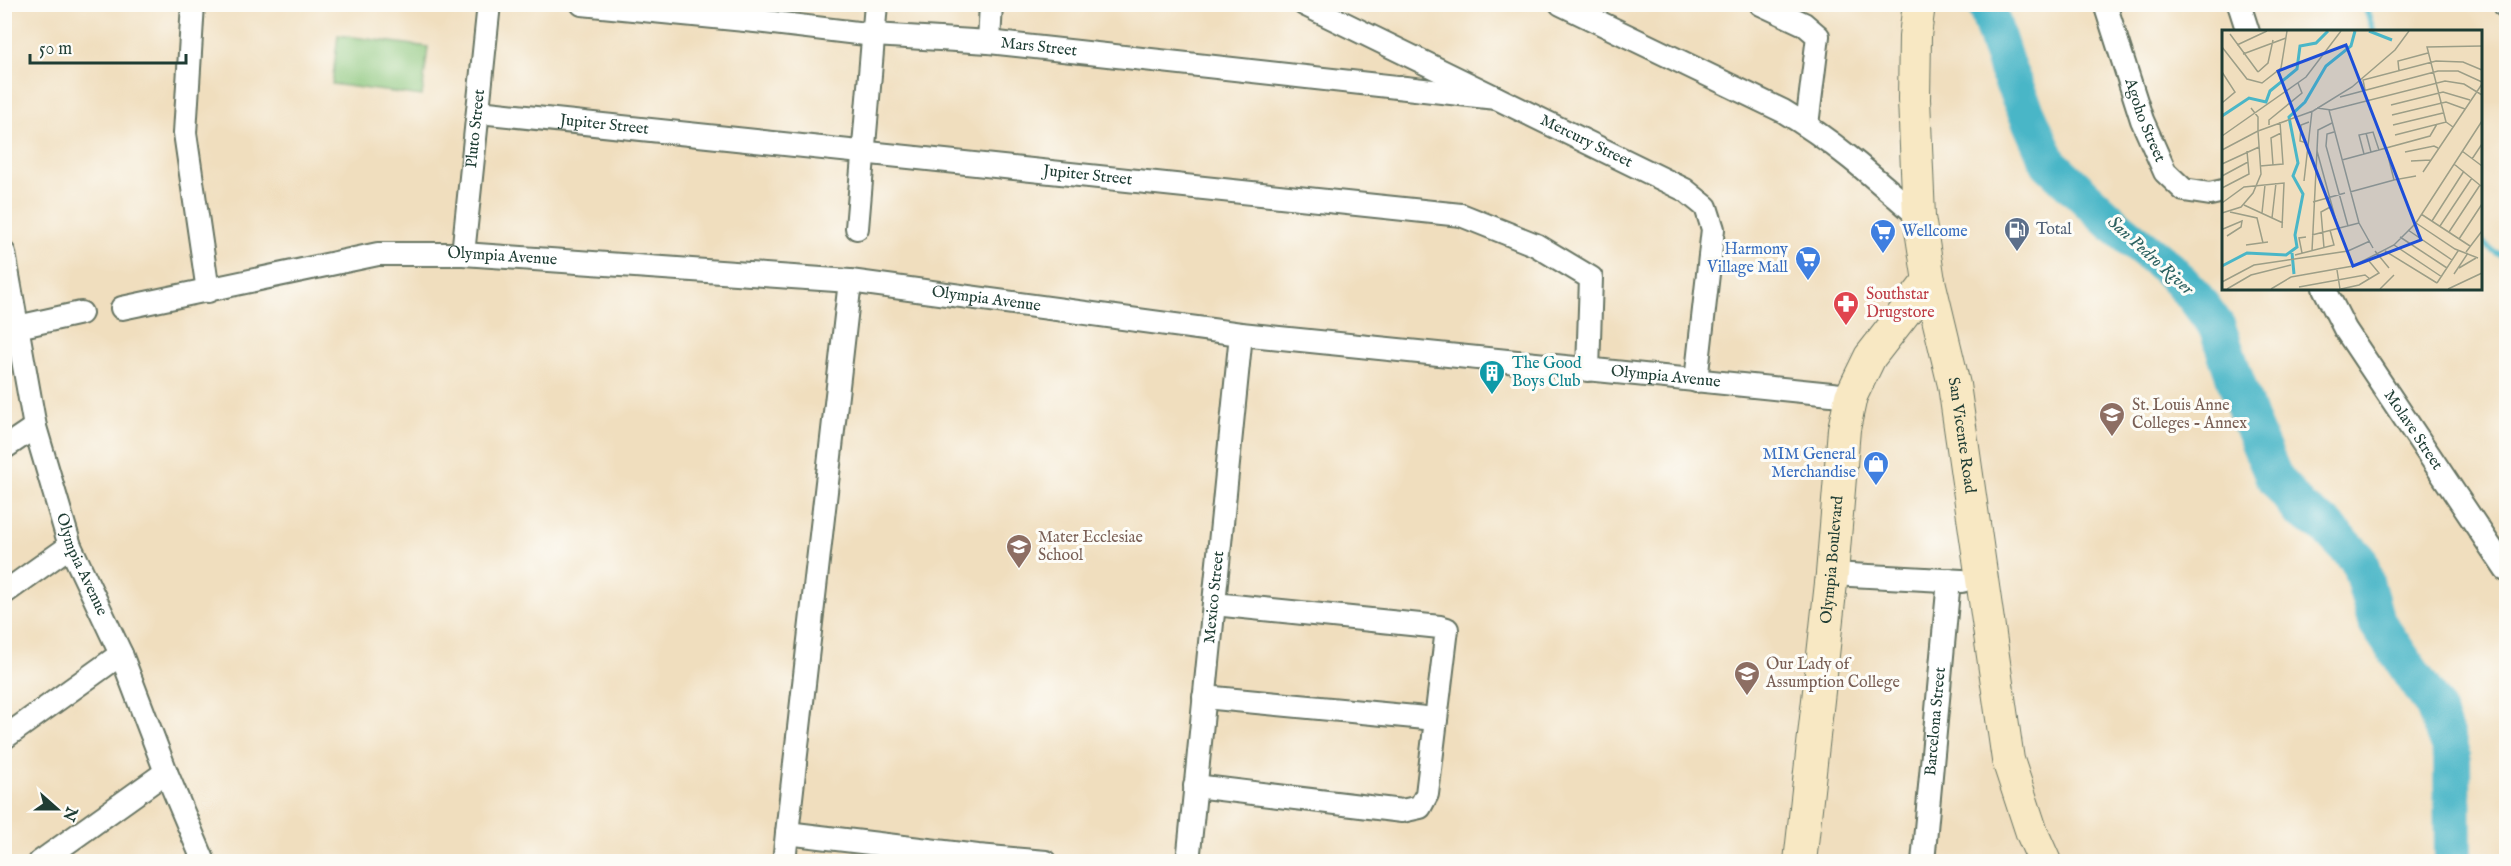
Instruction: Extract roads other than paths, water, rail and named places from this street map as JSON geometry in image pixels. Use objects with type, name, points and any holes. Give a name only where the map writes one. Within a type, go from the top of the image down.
[{"type":"main road","name":"San Vicente Road","points":[[1919,4],[1915,36],[1914,99],[1919,217],[1929,281],[1954,385],[2008,760],[2032,833],[2045,861]]},
{"type":"main road","name":"Olympia Boulevard","points":[[1800,861],[1832,574],[1844,429],[1851,396],[1870,357],[1929,281]]},
{"type":"street","points":[[193,4],[185,133],[208,291]]},
{"type":"street","name":"Pluto Street","points":[[463,254],[489,4]]},
{"type":"street","name":"Mars Street","points":[[582,4],[766,13],[874,35],[989,42],[1496,98]]},
{"type":"street","points":[[857,228],[876,4]]},
{"type":"street","points":[[989,42],[991,4]]},
{"type":"street","name":"Mercury Street","points":[[1304,4],[1685,190],[1706,207],[1713,229],[1696,381]]},
{"type":"street","points":[[1561,4],[1587,10],[1807,125],[1842,149],[1919,217]]},
{"type":"street","points":[[1761,4],[1804,24],[1818,36],[1807,125]]},
{"type":"street","name":"Agoho Street","points":[[2105,4],[2142,120],[2165,172],[2184,190],[2210,195],[2222,191]]},
{"type":"street","points":[[2239,4],[2247,30]]},
{"type":"street","name":"Jupiter Street","points":[[479,112],[1461,216],[1536,245],[1591,278],[1588,370]]},
{"type":"street","name":"Olympia Avenue","points":[[4,253],[10,328],[35,427],[70,546],[122,654],[166,772],[204,861]]},
{"type":"street","name":"Olympia Avenue","points":[[122,308],[378,254],[463,254],[850,281],[1241,334],[1851,396]]},
{"type":"street","points":[[784,861],[850,281]]},
{"type":"street","name":"Molave Street","points":[[2325,290],[2345,329],[2506,570]]},
{"type":"street","points":[[10,328],[81,313]]},
{"type":"street","name":"Mexico Street","points":[[1188,861],[1241,334]]},
{"type":"street","points":[[4,448],[35,427]]},
{"type":"street","points":[[4,593],[70,546]]},
{"type":"street","points":[[1832,574],[1984,583]]},
{"type":"street","name":"Barcelona Street","points":[[1923,861],[1949,580]]},
{"type":"street","points":[[1196,786],[1402,811],[1420,807],[1427,794],[1448,630],[1440,627],[1214,604]]},
{"type":"street","points":[[4,738],[122,654]]},
{"type":"street","points":[[1204,697],[1436,719]]},
{"type":"street","points":[[40,861],[166,772]]},
{"type":"street","points":[[787,833],[978,856],[1046,861]]},
{"type":"waterway","name":"San Pedro River","points":[[1986,4],[2007,69],[2049,163],[2117,227],[2168,268],[2194,296],[2217,327],[2249,419],[2273,475],[2300,510],[2326,526],[2359,560],[2376,621],[2434,706],[2452,754],[2453,862]]},
{"type":"waterway","points":[[2364,4],[2373,30]]},
{"type":"waterway","points":[[2481,241],[2506,258]]},
{"type":"place","name":"Total","points":[[2017,253]]},
{"type":"place","name":"Wellcome","points":[[1883,255]]},
{"type":"place","name":"Harmony Village Mall","points":[[1808,282]]},
{"type":"place","name":"Southstar Drugstore","points":[[1846,327]]},
{"type":"place","name":"The Good Boys Club","points":[[1492,396]]},
{"type":"place","name":"St. Louis Anne Colleges - Annex","points":[[2112,438]]},
{"type":"place","name":"MIM General Merchandise","points":[[1876,487]]},
{"type":"place","name":"Mater Ecclesiae School","points":[[1019,570]]},
{"type":"place","name":"Our Lady of Assumption College","points":[[1747,697]]}]
